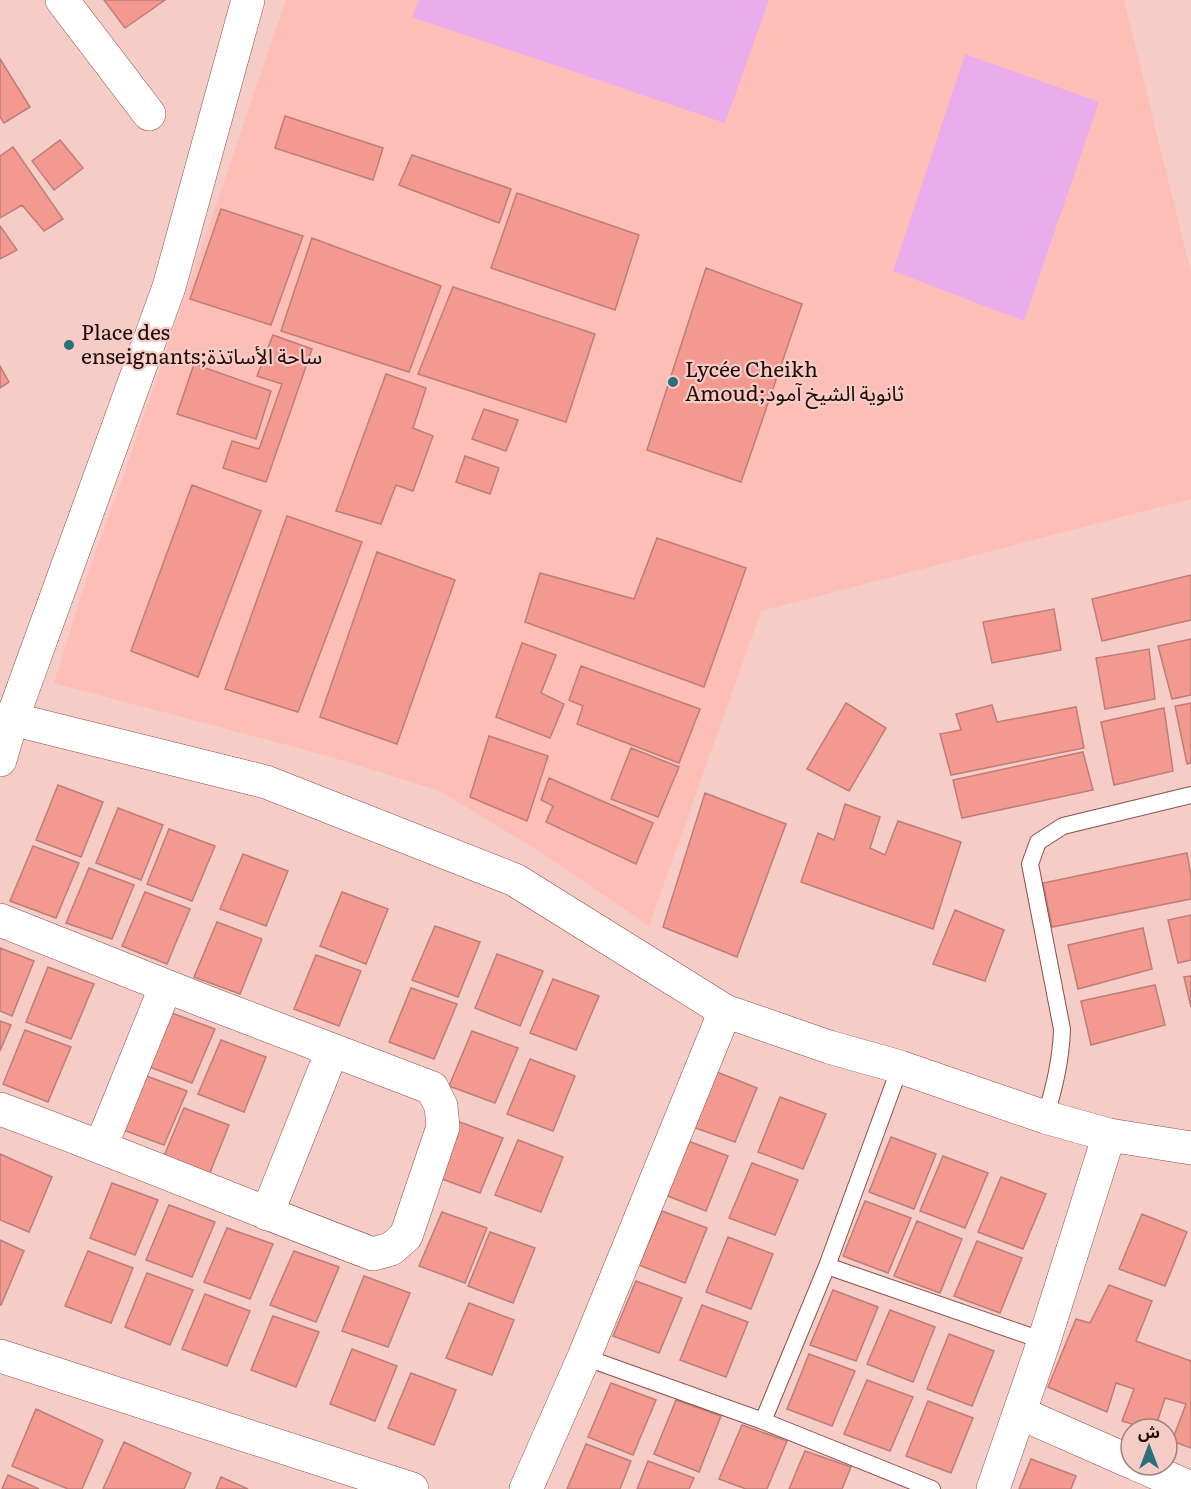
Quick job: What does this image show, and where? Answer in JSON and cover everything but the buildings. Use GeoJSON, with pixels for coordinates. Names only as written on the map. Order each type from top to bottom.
{"type":"FeatureCollection","features":[{"type":"Feature","properties":{"kind":"street"},"geometry":{"type":"LineString","coordinates":[[62,0],[150,114]]}},
{"type":"Feature","properties":{"kind":"street"},"geometry":{"type":"LineString","coordinates":[[0,760],[6,719],[169,287],[248,0]]}},
{"type":"Feature","properties":{"kind":"street"},"geometry":{"type":"LineString","coordinates":[[6,719],[266,782],[515,880],[725,1011],[829,1047],[900,1067],[1045,1117],[1109,1135],[1191,1148]]}},
{"type":"Feature","properties":{"kind":"street"},"geometry":{"type":"LineString","coordinates":[[0,920],[432,1088],[441,1106],[443,1127],[406,1236],[391,1249],[373,1254],[267,1214],[101,1146],[0,1109]]}},
{"type":"Feature","properties":{"kind":"street"},"geometry":{"type":"LineString","coordinates":[[101,1146],[166,986]]}},
{"type":"Feature","properties":{"kind":"street"},"geometry":{"type":"LineString","coordinates":[[526,1489],[584,1357],[725,1011]]}},
{"type":"Feature","properties":{"kind":"street"},"geometry":{"type":"LineString","coordinates":[[267,1214],[332,1051]]}},
{"type":"Feature","properties":{"kind":"street"},"geometry":{"type":"LineString","coordinates":[[993,1489],[1044,1341],[1109,1135]]}},
{"type":"Feature","properties":{"kind":"street"},"geometry":{"type":"LineString","coordinates":[[0,1356],[412,1489]]}},
{"type":"Feature","properties":{"kind":"street"},"geometry":{"type":"LineString","coordinates":[[1020,1413],[1119,1457]]}},
{"type":"Feature","properties":{"kind":"street"},"geometry":{"type":"LineString","coordinates":[[1166,1477],[1191,1488]]}},
{"type":"Feature","properties":{"kind":"lane"},"geometry":{"type":"LineString","coordinates":[[1045,1117],[1057,1078],[1062,1029],[1030,864],[1038,842],[1063,826],[1191,795]]}},
{"type":"Feature","properties":{"kind":"lane"},"geometry":{"type":"LineString","coordinates":[[763,1421],[827,1266],[900,1067]]}},
{"type":"Feature","properties":{"kind":"lane"},"geometry":{"type":"LineString","coordinates":[[827,1266],[1044,1341]]}},
{"type":"Feature","properties":{"kind":"lane"},"geometry":{"type":"LineString","coordinates":[[584,1357],[763,1421],[932,1489]]}},
{"type":"Feature","properties":{"kind":"shaded area","name":"Lycée Cheikh Amoud;ثانوية الشيخ آمود"},"geometry":{"type":"Polygon","coordinates":[[[286,0],[1124,0],[1191,274],[1191,499],[761,611],[649,926],[544,854],[440,791],[328,756],[54,683],[93,558],[122,480],[286,0]]]}},
{"type":"Feature","properties":{"kind":"shaded area"},"geometry":{"type":"Polygon","coordinates":[[[419,0],[769,0],[725,123],[412,17],[419,0]]]}},
{"type":"Feature","properties":{"kind":"shaded area"},"geometry":{"type":"Polygon","coordinates":[[[965,54],[1099,102],[1024,321],[893,271],[965,54]]]}},
{"type":"Feature","properties":{"kind":"place","name":"Place des enseignants;ساحة الأساتذة"},"geometry":{"type":"Point","coordinates":[69,345]}},
{"type":"Feature","properties":{"kind":"place","name":"Lycée Cheikh Amoud;ثانوية الشيخ آمود"},"geometry":{"type":"Point","coordinates":[673,382]}}]}
